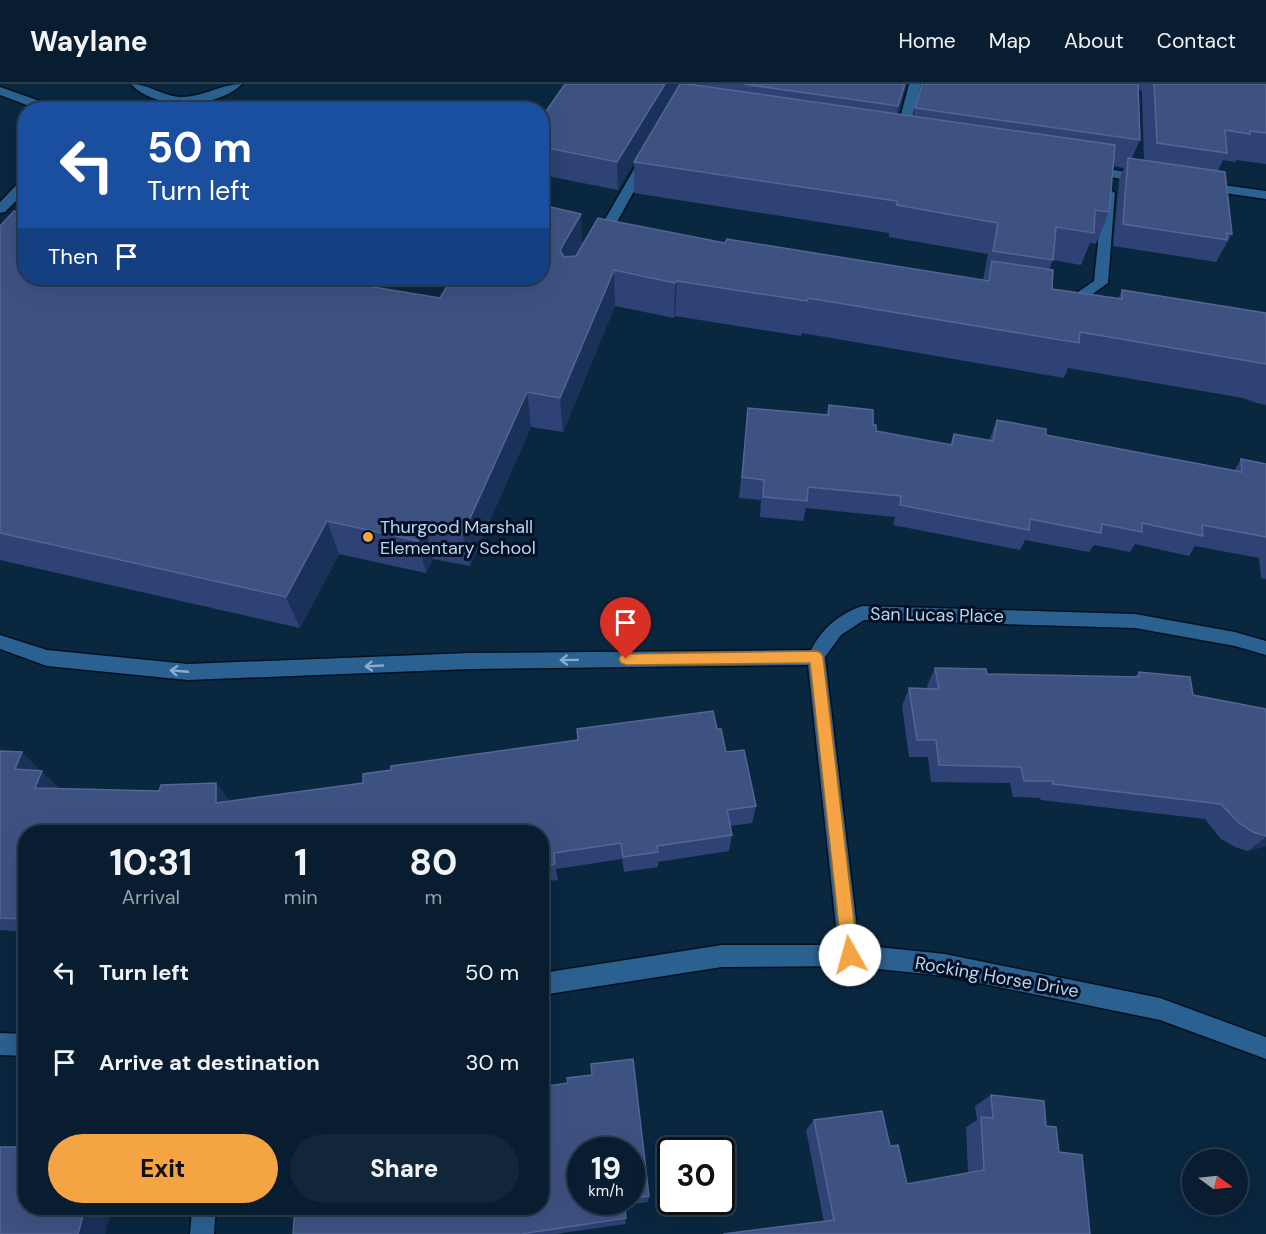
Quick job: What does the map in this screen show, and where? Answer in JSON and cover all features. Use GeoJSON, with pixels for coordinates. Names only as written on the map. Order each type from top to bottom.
{"type":"FeatureCollection","features":[{"type":"Feature","properties":{"kind":"street"},"geometry":{"type":"LineString","coordinates":[[137,84],[143,91],[155,97],[172,100],[210,96],[236,84]]}},
{"type":"Feature","properties":{"kind":"street"},"geometry":{"type":"LineString","coordinates":[[900,142],[915,84]]}},
{"type":"Feature","properties":{"kind":"street"},"geometry":{"type":"LineString","coordinates":[[0,91],[31,102]]}},
{"type":"Feature","properties":{"kind":"street"},"geometry":{"type":"LineString","coordinates":[[593,250],[611,232],[651,149]]}},
{"type":"Feature","properties":{"kind":"street"},"geometry":{"type":"LineString","coordinates":[[1076,168],[1111,174],[1136,172],[1159,180]]}},
{"type":"Feature","properties":{"kind":"street"},"geometry":{"type":"LineString","coordinates":[[1048,300],[1071,303],[1101,283],[1111,174]]}},
{"type":"Feature","properties":{"kind":"street"},"geometry":{"type":"LineString","coordinates":[[1183,184],[1266,195]]}},
{"type":"Feature","properties":{"kind":"street"},"geometry":{"type":"LineString","coordinates":[[0,209],[18,191]]}},
{"type":"Feature","properties":{"kind":"street","name":"San Lucas Place"},"geometry":{"type":"LineString","coordinates":[[816,657],[832,631],[849,618],[862,613],[1135,621],[1235,639],[1266,648]]}},
{"type":"Feature","properties":{"kind":"street"},"geometry":{"type":"LineString","coordinates":[[0,642],[47,658],[188,672],[470,661],[816,657],[850,955]]}},
{"type":"Feature","properties":{"kind":"street","name":"Rocking Horse Drive"},"geometry":{"type":"LineString","coordinates":[[549,983],[722,956],[850,955],[945,965],[1160,1009],[1266,1048]]}},
{"type":"Feature","properties":{"kind":"street"},"geometry":{"type":"LineString","coordinates":[[0,1044],[18,1045]]}},
{"type":"Feature","properties":{"kind":"street"},"geometry":{"type":"LineString","coordinates":[[202,1234],[203,1215]]}},
{"type":"Feature","properties":{"kind":"building"},"geometry":{"type":"Polygon","coordinates":[[[565,84],[665,84],[617,162],[549,148],[549,107],[565,84]]]}},
{"type":"Feature","properties":{"kind":"building"},"geometry":{"type":"Polygon","coordinates":[[[680,84],[1115,145],[1109,212],[1095,210],[1094,233],[1056,227],[1053,260],[993,251],[998,223],[897,205],[896,201],[634,162],[680,84]]]}},
{"type":"Feature","properties":{"kind":"building"},"geometry":{"type":"Polygon","coordinates":[[[743,84],[905,84],[898,106],[743,84]]]}},
{"type":"Feature","properties":{"kind":"building"},"geometry":{"type":"Polygon","coordinates":[[[922,84],[1138,84],[1140,140],[915,108],[922,84]]]}},
{"type":"Feature","properties":{"kind":"building"},"geometry":{"type":"Polygon","coordinates":[[[1154,84],[1266,84],[1266,133],[1250,131],[1250,134],[1225,130],[1227,153],[1157,143],[1154,84]]]}},
{"type":"Feature","properties":{"kind":"building"},"geometry":{"type":"Polygon","coordinates":[[[1128,158],[1225,172],[1232,234],[1227,233],[1227,240],[1123,224],[1128,158]]]}},
{"type":"Feature","properties":{"kind":"building"},"geometry":{"type":"Polygon","coordinates":[[[549,207],[581,214],[560,250],[564,257],[576,256],[598,218],[725,243],[727,239],[989,281],[992,261],[1053,270],[1052,289],[1122,299],[1122,290],[1266,313],[1266,364],[1080,332],[1079,343],[808,298],[807,301],[677,281],[675,283],[614,270],[560,398],[527,392],[463,534],[425,526],[418,541],[327,521],[286,597],[0,533],[0,226],[14,211],[18,212],[18,285],[361,285],[440,298],[448,285],[549,285],[549,207]]]}},
{"type":"Feature","properties":{"kind":"building"},"geometry":{"type":"Polygon","coordinates":[[[829,405],[873,410],[873,425],[876,425],[876,431],[952,445],[954,434],[993,441],[997,420],[1046,429],[1046,435],[1242,472],[1241,459],[1266,464],[1266,537],[1202,525],[1203,536],[1142,523],[1142,532],[1102,524],[1101,533],[1030,519],[1029,530],[900,505],[901,496],[808,487],[807,501],[763,497],[764,480],[742,477],[748,408],[828,415],[829,405]]]}},
{"type":"Feature","properties":{"kind":"building"},"geometry":{"type":"Polygon","coordinates":[[[935,668],[986,669],[987,674],[1139,677],[1139,672],[1190,677],[1193,695],[1266,709],[1266,836],[1253,832],[1239,823],[1221,804],[1053,784],[1052,781],[1024,781],[1021,767],[939,765],[936,740],[917,740],[909,688],[939,689],[935,668]]]}},
{"type":"Feature","properties":{"kind":"building"},"geometry":{"type":"Polygon","coordinates":[[[713,711],[717,729],[721,729],[726,752],[744,750],[756,806],[727,810],[732,835],[657,846],[658,852],[623,857],[621,843],[554,853],[555,864],[549,865],[549,825],[18,825],[18,919],[0,918],[0,751],[22,752],[15,769],[42,771],[35,788],[159,791],[161,785],[216,783],[216,803],[363,783],[363,774],[391,770],[391,766],[578,740],[577,729],[713,711]]]}},
{"type":"Feature","properties":{"kind":"building"},"geometry":{"type":"Polygon","coordinates":[[[633,1059],[642,1137],[567,1137],[567,1215],[626,1215],[626,1218],[521,1234],[293,1234],[294,1215],[549,1215],[549,1086],[568,1083],[567,1078],[592,1075],[591,1064],[633,1059]]]}},
{"type":"Feature","properties":{"kind":"building"},"geometry":{"type":"Polygon","coordinates":[[[991,1095],[1044,1101],[1046,1126],[1056,1127],[1059,1152],[1082,1155],[1090,1234],[723,1234],[834,1220],[814,1120],[882,1111],[890,1146],[898,1145],[907,1184],[984,1170],[981,1117],[993,1118],[991,1095]]]}},
{"type":"Feature","properties":{"kind":"building"},"geometry":{"type":"Polygon","coordinates":[[[0,1147],[18,1147],[18,1215],[83,1215],[78,1234],[0,1234],[0,1147]]]}},
{"type":"Feature","properties":{"kind":"building"},"geometry":{"type":"Polygon","coordinates":[[[645,1162],[649,1196],[645,1196],[645,1162]]]}},
{"type":"Feature","properties":{"kind":"place","name":"Thurgood Marshall Elementary School"},"geometry":{"type":"Point","coordinates":[368,537]}},
{"type":"Feature","properties":{"kind":"route"},"geometry":{"type":"LineString","coordinates":[[626,659],[816,657],[850,955]]}}]}
